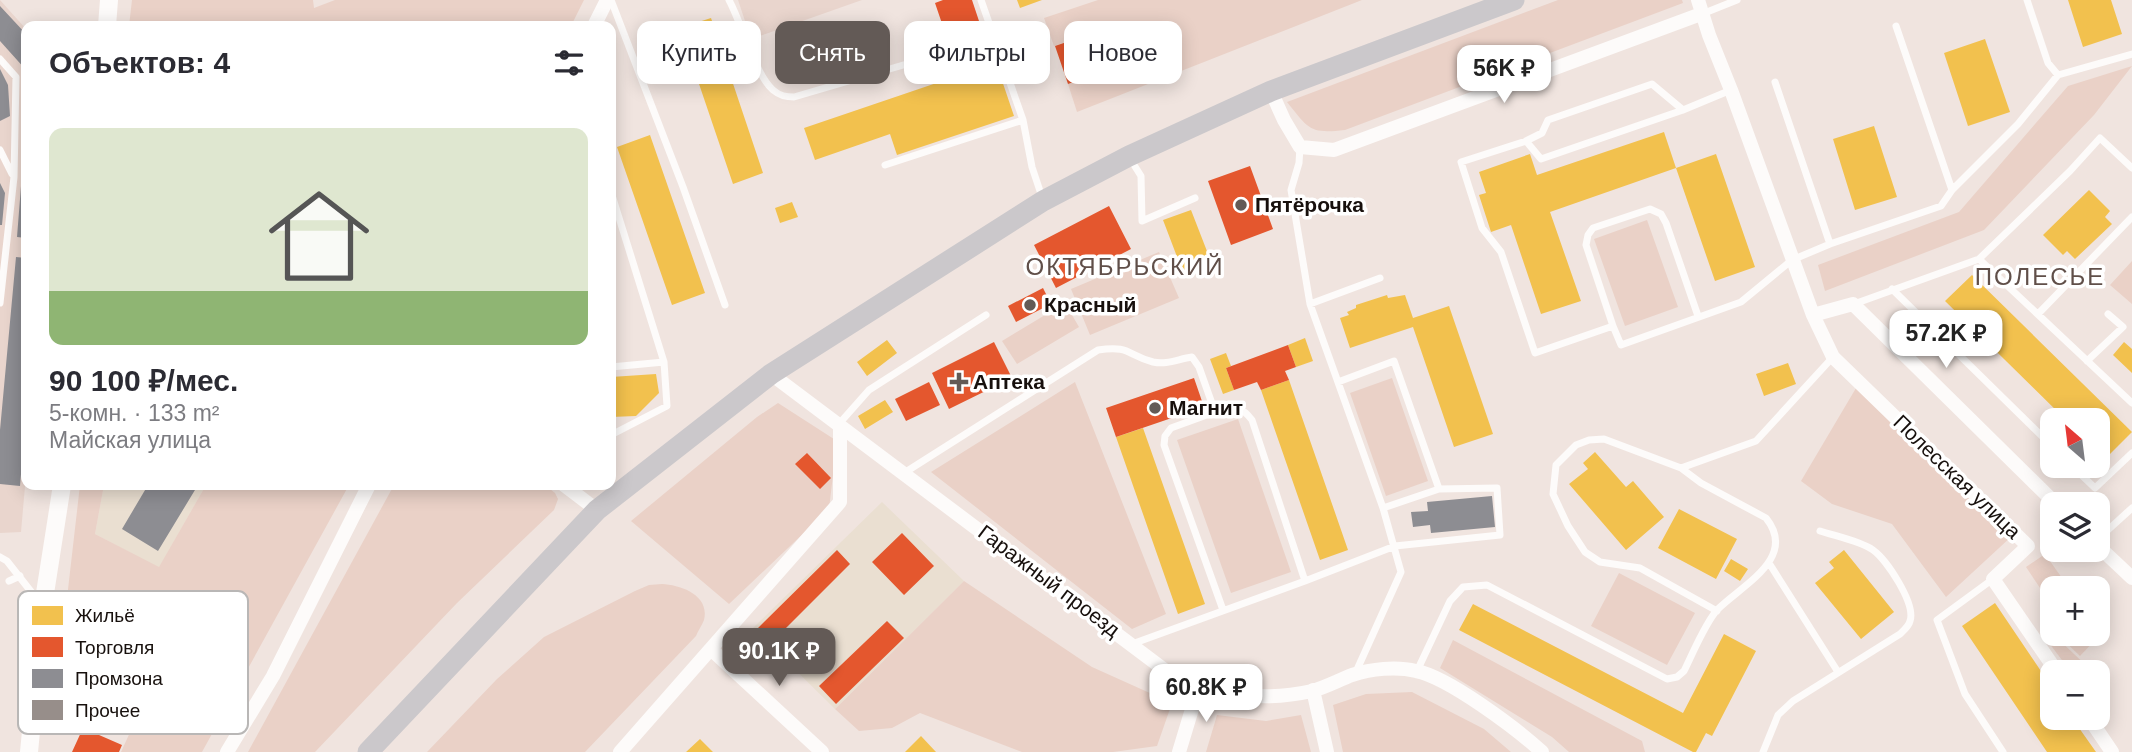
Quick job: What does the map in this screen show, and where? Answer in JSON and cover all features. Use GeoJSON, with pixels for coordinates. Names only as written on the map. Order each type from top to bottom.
{"type":"FeatureCollection","features":[{"type":"Feature","properties":{"kind":"main road"},"geometry":{"type":"LineString","coordinates":[[368,752],[597,510],[771,374],[1043,201],[1129,156],[1271,91],[1514,0]]}},
{"type":"Feature","properties":{"kind":"street"},"geometry":{"type":"LineString","coordinates":[[107,21],[109,0]]}},
{"type":"Feature","properties":{"kind":"street"},"geometry":{"type":"LineString","coordinates":[[597,21],[609,0]]}},
{"type":"Feature","properties":{"kind":"street"},"geometry":{"type":"LineString","coordinates":[[1271,91],[1300,147],[1334,150],[1700,7]]}},
{"type":"Feature","properties":{"kind":"street","name":"Полесская улица"},"geometry":{"type":"LineString","coordinates":[[1700,7],[1813,316],[1833,357],[2028,546],[1993,579]]}},
{"type":"Feature","properties":{"kind":"street"},"geometry":{"type":"LineString","coordinates":[[1813,316],[1853,304],[2044,492]]}},
{"type":"Feature","properties":{"kind":"street","name":"Гаражный проезд"},"geometry":{"type":"LineString","coordinates":[[771,374],[1166,671],[1199,686],[1227,693],[1251,695],[1313,691],[1355,674],[1389,669],[1418,671],[1457,690],[1524,735],[1542,752]]}},
{"type":"Feature","properties":{"kind":"street"},"geometry":{"type":"LineString","coordinates":[[620,752],[840,502],[839,426]]}},
{"type":"Feature","properties":{"kind":"street"},"geometry":{"type":"LineString","coordinates":[[45,591],[61,490]]}},
{"type":"Feature","properties":{"kind":"street"},"geometry":{"type":"LineString","coordinates":[[248,717],[273,676],[366,490]]}},
{"type":"Feature","properties":{"kind":"street"},"geometry":{"type":"LineString","coordinates":[[571,490],[597,510]]}},
{"type":"Feature","properties":{"kind":"street"},"geometry":{"type":"LineString","coordinates":[[2110,557],[2132,578]]}},
{"type":"Feature","properties":{"kind":"street"},"geometry":{"type":"LineString","coordinates":[[1993,579],[2049,660]]}},
{"type":"Feature","properties":{"kind":"street"},"geometry":{"type":"LineString","coordinates":[[712,650],[822,752]]}},
{"type":"Feature","properties":{"kind":"street"},"geometry":{"type":"LineString","coordinates":[[1179,752],[1199,686]]}},
{"type":"Feature","properties":{"kind":"street"},"geometry":{"type":"LineString","coordinates":[[1313,691],[1327,752]]}},
{"type":"Feature","properties":{"kind":"street"},"geometry":{"type":"LineString","coordinates":[[2097,730],[2112,752]]}},
{"type":"Feature","properties":{"kind":"street"},"geometry":{"type":"LineString","coordinates":[[29,752],[31,734]]}},
{"type":"Feature","properties":{"kind":"street"},"geometry":{"type":"LineString","coordinates":[[227,752],[238,734]]}},
{"type":"Feature","properties":{"kind":"lane"},"geometry":{"type":"LineString","coordinates":[[609,0],[683,187],[725,305]]}},
{"type":"Feature","properties":{"kind":"lane"},"geometry":{"type":"LineString","coordinates":[[729,0],[764,79],[774,91],[783,96],[794,97],[904,65]]}},
{"type":"Feature","properties":{"kind":"lane"},"geometry":{"type":"LineString","coordinates":[[981,0],[1023,120],[1031,167],[1043,201]]}},
{"type":"Feature","properties":{"kind":"lane"},"geometry":{"type":"LineString","coordinates":[[1700,7],[1737,0]]}},
{"type":"Feature","properties":{"kind":"lane"},"geometry":{"type":"LineString","coordinates":[[2027,0],[2048,63],[2058,75]]}},
{"type":"Feature","properties":{"kind":"lane"},"geometry":{"type":"LineString","coordinates":[[1896,26],[1952,190]]}},
{"type":"Feature","properties":{"kind":"lane"},"geometry":{"type":"LineString","coordinates":[[1699,316],[1661,214],[1650,209],[1593,228],[1586,245],[1621,345],[1741,302],[1792,260],[1829,244],[1941,206],[1952,190],[2018,124],[2058,75],[2132,54]]}},
{"type":"Feature","properties":{"kind":"lane"},"geometry":{"type":"LineString","coordinates":[[0,59],[16,77],[14,177],[1,272],[0,303]]}},
{"type":"Feature","properties":{"kind":"lane"},"geometry":{"type":"LineString","coordinates":[[1775,82],[1829,244]]}},
{"type":"Feature","properties":{"kind":"lane"},"geometry":{"type":"LineString","coordinates":[[1613,326],[1535,353],[1501,252],[1482,228],[1461,162],[1526,141],[1542,133],[1548,120],[1652,84],[1683,110]]}},
{"type":"Feature","properties":{"kind":"lane"},"geometry":{"type":"LineString","coordinates":[[1526,141],[1541,159],[1683,110],[1731,90]]}},
{"type":"Feature","properties":{"kind":"lane"},"geometry":{"type":"LineString","coordinates":[[886,166],[1023,120]]}},
{"type":"Feature","properties":{"kind":"lane"},"geometry":{"type":"LineString","coordinates":[[1853,304],[1979,259],[2070,171],[2100,138],[2132,168]]}},
{"type":"Feature","properties":{"kind":"lane"},"geometry":{"type":"LineString","coordinates":[[1300,147],[1299,163],[1291,190],[1310,304],[1383,508],[1401,572],[1355,674]]}},
{"type":"Feature","properties":{"kind":"lane"},"geometry":{"type":"LineString","coordinates":[[0,150],[14,177]]}},
{"type":"Feature","properties":{"kind":"lane"},"geometry":{"type":"LineString","coordinates":[[1129,156],[1140,176],[1142,220],[1195,198]]}},
{"type":"Feature","properties":{"kind":"lane"},"geometry":{"type":"LineString","coordinates":[[616,208],[664,362],[667,405],[616,432]]}},
{"type":"Feature","properties":{"kind":"lane"},"geometry":{"type":"LineString","coordinates":[[2038,314],[2132,217]]}},
{"type":"Feature","properties":{"kind":"lane"},"geometry":{"type":"LineString","coordinates":[[1979,259],[2132,403]]}},
{"type":"Feature","properties":{"kind":"lane"},"geometry":{"type":"LineString","coordinates":[[1310,304],[1380,278]]}},
{"type":"Feature","properties":{"kind":"lane"},"geometry":{"type":"LineString","coordinates":[[1892,289],[2040,434]]}},
{"type":"Feature","properties":{"kind":"lane"},"geometry":{"type":"LineString","coordinates":[[839,426],[869,390],[986,314]]}},
{"type":"Feature","properties":{"kind":"lane"},"geometry":{"type":"LineString","coordinates":[[2087,361],[2123,327],[2108,314]]}},
{"type":"Feature","properties":{"kind":"lane"},"geometry":{"type":"LineString","coordinates":[[903,473],[1098,350],[1115,347],[1154,362],[1170,363],[1188,357],[1195,359],[1215,412]]}},
{"type":"Feature","properties":{"kind":"lane"},"geometry":{"type":"LineString","coordinates":[[1681,468],[1756,441],[1833,357]]}},
{"type":"Feature","properties":{"kind":"lane"},"geometry":{"type":"LineString","coordinates":[[1338,382],[1394,361],[1439,489]]}},
{"type":"Feature","properties":{"kind":"lane"},"geometry":{"type":"LineString","coordinates":[[616,367],[664,362]]}},
{"type":"Feature","properties":{"kind":"lane"},"geometry":{"type":"LineString","coordinates":[[1223,610],[1164,445],[1171,428],[1215,412],[1236,408],[1245,411],[1252,420],[1305,581]]}},
{"type":"Feature","properties":{"kind":"lane"},"geometry":{"type":"LineString","coordinates":[[1418,671],[1450,601],[1463,587],[1487,585],[1667,679],[1677,677],[1684,671],[1717,611],[1769,563],[1777,537],[1766,518],[1701,483],[1681,468],[1604,439],[1589,440],[1576,445],[1556,466],[1553,494],[1568,526],[1585,552],[1600,562],[1640,568],[1717,611]]}},
{"type":"Feature","properties":{"kind":"lane"},"geometry":{"type":"LineString","coordinates":[[2110,474],[2132,453]]}},
{"type":"Feature","properties":{"kind":"lane"},"geometry":{"type":"LineString","coordinates":[[2085,478],[2095,488],[2106,478]]}},
{"type":"Feature","properties":{"kind":"lane"},"geometry":{"type":"LineString","coordinates":[[1132,643],[1305,581],[1395,545],[1500,535],[1497,488],[1439,489],[1383,508]]}},
{"type":"Feature","properties":{"kind":"lane"},"geometry":{"type":"LineString","coordinates":[[2110,529],[2132,508]]}},
{"type":"Feature","properties":{"kind":"lane"},"geometry":{"type":"LineString","coordinates":[[1763,752],[1778,715],[1793,701],[1900,634],[1910,624],[1912,612],[1891,569],[1872,550],[1820,531]]}},
{"type":"Feature","properties":{"kind":"lane"},"geometry":{"type":"LineString","coordinates":[[0,557],[32,591]]}},
{"type":"Feature","properties":{"kind":"lane"},"geometry":{"type":"LineString","coordinates":[[1769,563],[1838,672]]}},
{"type":"Feature","properties":{"kind":"lane"},"geometry":{"type":"LineString","coordinates":[[9,581],[20,576]]}},
{"type":"Feature","properties":{"kind":"lane"},"geometry":{"type":"LineString","coordinates":[[1993,579],[1937,620],[1965,694],[2003,752]]}},
{"type":"Feature","properties":{"kind":"lane"},"geometry":{"type":"LineString","coordinates":[[1173,752],[1179,752]]}},
{"type":"Feature","properties":{"kind":"shaded area"},"geometry":{"type":"Polygon","coordinates":[[[0,0],[21,23],[21,490],[25,490],[21,532],[0,533],[0,0]]]}},
{"type":"Feature","properties":{"kind":"shaded area"},"geometry":{"type":"Polygon","coordinates":[[[132,0],[313,0],[314,8],[335,0],[584,0],[574,21],[130,21],[132,0]]]}},
{"type":"Feature","properties":{"kind":"shaded area"},"geometry":{"type":"Polygon","coordinates":[[[738,0],[862,0],[802,21],[775,21],[775,31],[761,35],[761,21],[745,21],[738,0]]]}},
{"type":"Feature","properties":{"kind":"shaded area"},"geometry":{"type":"Polygon","coordinates":[[[1098,0],[1362,0],[1182,71],[1182,21],[1064,21],[1064,43],[1054,46],[1050,35],[1050,21],[1045,21],[1044,18],[1098,0]]]}},
{"type":"Feature","properties":{"kind":"shaded area"},"geometry":{"type":"Polygon","coordinates":[[[1558,0],[1682,0],[1683,3],[1345,130],[1324,131],[1311,128],[1287,102],[1558,0]]]}},
{"type":"Feature","properties":{"kind":"shaded area"},"geometry":{"type":"Polygon","coordinates":[[[2132,66],[2094,115],[1984,230],[1825,291],[1818,265],[1959,212],[2068,86],[2132,66]]]}},
{"type":"Feature","properties":{"kind":"shaded area"},"geometry":{"type":"Polygon","coordinates":[[[1068,84],[1148,84],[1077,112],[1068,84]]]}},
{"type":"Feature","properties":{"kind":"shaded area"},"geometry":{"type":"Polygon","coordinates":[[[1647,220],[1678,307],[1625,326],[1594,239],[1647,220]]]}},
{"type":"Feature","properties":{"kind":"shaded area"},"geometry":{"type":"Polygon","coordinates":[[[1159,252],[1179,298],[1090,335],[1071,289],[1159,252]]]}},
{"type":"Feature","properties":{"kind":"shaded area"},"geometry":{"type":"Polygon","coordinates":[[[2132,261],[2132,304],[2110,285],[2132,261]]]}},
{"type":"Feature","properties":{"kind":"shaded area"},"geometry":{"type":"Polygon","coordinates":[[[1065,303],[1079,327],[1017,364],[1002,341],[1065,303]]]}},
{"type":"Feature","properties":{"kind":"shaded area"},"geometry":{"type":"Polygon","coordinates":[[[1392,378],[1428,481],[1386,496],[1350,393],[1392,378]]]}},
{"type":"Feature","properties":{"kind":"shaded area"},"geometry":{"type":"Polygon","coordinates":[[[1075,382],[1166,614],[1132,629],[931,472],[1075,382]]]}},
{"type":"Feature","properties":{"kind":"shaded area"},"geometry":{"type":"Polygon","coordinates":[[[1859,383],[2012,536],[1946,597],[1892,524],[1832,504],[1801,481],[1859,383]]]}},
{"type":"Feature","properties":{"kind":"shaded area"},"geometry":{"type":"Polygon","coordinates":[[[778,403],[837,441],[829,509],[729,604],[631,521],[757,417],[778,403]]]}},
{"type":"Feature","properties":{"kind":"shaded area"},"geometry":{"type":"Polygon","coordinates":[[[1238,419],[1291,572],[1231,593],[1177,440],[1238,419]]]}},
{"type":"Feature","properties":{"kind":"shaded area"},"geometry":{"type":"Polygon","coordinates":[[[79,490],[103,490],[95,534],[159,567],[203,490],[346,490],[248,668],[248,591],[68,591],[79,490]]]}},
{"type":"Feature","properties":{"kind":"shaded area"},"geometry":{"type":"Polygon","coordinates":[[[103,490],[203,490],[159,568],[95,534],[103,490]]]}},
{"type":"Feature","properties":{"kind":"shaded area"},"geometry":{"type":"Polygon","coordinates":[[[391,490],[551,490],[555,493],[558,499],[554,510],[457,603],[315,752],[248,752],[391,490]]]}},
{"type":"Feature","properties":{"kind":"shaded area"},"geometry":{"type":"Polygon","coordinates":[[[882,502],[964,581],[835,709],[753,628],[882,502]]]}},
{"type":"Feature","properties":{"kind":"shaded area"},"geometry":{"type":"Polygon","coordinates":[[[2040,557],[2040,562],[2051,562],[2061,576],[2040,576],[2040,588],[2026,567],[2040,557]]]}},
{"type":"Feature","properties":{"kind":"shaded area"},"geometry":{"type":"Polygon","coordinates":[[[1619,573],[1695,613],[1667,665],[1591,626],[1619,573]]]}},
{"type":"Feature","properties":{"kind":"shaded area"},"geometry":{"type":"Polygon","coordinates":[[[964,581],[1092,667],[1172,703],[1157,746],[1113,752],[1022,752],[920,713],[892,728],[859,731],[835,709],[964,581]]]}},
{"type":"Feature","properties":{"kind":"shaded area"},"geometry":{"type":"Polygon","coordinates":[[[662,584],[685,589],[698,598],[705,611],[704,620],[696,636],[585,752],[427,752],[497,679],[544,637],[635,591],[649,585],[662,584]]]}},
{"type":"Feature","properties":{"kind":"shaded area"},"geometry":{"type":"Polygon","coordinates":[[[1453,640],[1642,741],[1645,752],[1569,752],[1552,737],[1440,668],[1453,640]]]}},
{"type":"Feature","properties":{"kind":"shaded area"},"geometry":{"type":"Polygon","coordinates":[[[2051,646],[2066,646],[2080,660],[2062,660],[2051,646]]]}},
{"type":"Feature","properties":{"kind":"shaded area"},"geometry":{"type":"Polygon","coordinates":[[[2070,646],[2090,646],[2080,656],[2070,646]]]}},
{"type":"Feature","properties":{"kind":"shaded area"},"geometry":{"type":"Polygon","coordinates":[[[1412,692],[1484,729],[1511,752],[1343,752],[1333,705],[1366,694],[1412,692]]]}},
{"type":"Feature","properties":{"kind":"shaded area"},"geometry":{"type":"Polygon","coordinates":[[[1217,715],[1266,721],[1301,715],[1311,752],[1206,752],[1217,715]]]}},
{"type":"Feature","properties":{"kind":"shaded area"},"geometry":{"type":"Polygon","coordinates":[[[129,734],[212,734],[202,752],[121,752],[129,734]]]}},
{"type":"Feature","properties":{"kind":"building: Жильё"},"geometry":{"type":"Polygon","coordinates":[[[1017,0],[1042,0],[1020,8],[1017,0]]]}},
{"type":"Feature","properties":{"kind":"building: Жильё"},"geometry":{"type":"Polygon","coordinates":[[[2068,0],[2111,0],[2122,34],[2083,47],[2068,0]]]}},
{"type":"Feature","properties":{"kind":"building: Жильё"},"geometry":{"type":"Polygon","coordinates":[[[1985,39],[2010,112],[1968,126],[1944,53],[1985,39]]]}},
{"type":"Feature","properties":{"kind":"building: Жильё"},"geometry":{"type":"Polygon","coordinates":[[[699,84],[733,84],[763,173],[733,184],[699,84]]]}},
{"type":"Feature","properties":{"kind":"building: Жильё"},"geometry":{"type":"Polygon","coordinates":[[[934,84],[1003,84],[1014,116],[897,155],[890,134],[815,160],[804,128],[934,84]]]}},
{"type":"Feature","properties":{"kind":"building: Жильё"},"geometry":{"type":"Polygon","coordinates":[[[1874,126],[1897,197],[1855,210],[1833,139],[1874,126]]]}},
{"type":"Feature","properties":{"kind":"building: Жильё"},"geometry":{"type":"Polygon","coordinates":[[[1664,132],[1676,168],[1550,212],[1581,301],[1541,314],[1511,225],[1491,232],[1479,195],[1486,193],[1479,172],[1530,154],[1537,175],[1664,132]]]}},
{"type":"Feature","properties":{"kind":"building: Жильё"},"geometry":{"type":"Polygon","coordinates":[[[650,135],[705,293],[672,305],[617,147],[650,135]]]}},
{"type":"Feature","properties":{"kind":"building: Жильё"},"geometry":{"type":"Polygon","coordinates":[[[1716,154],[1755,267],[1715,281],[1676,168],[1716,154]]]}},
{"type":"Feature","properties":{"kind":"building: Жильё"},"geometry":{"type":"Polygon","coordinates":[[[2089,190],[2110,211],[2105,217],[2112,224],[2075,259],[2067,251],[2063,255],[2043,235],[2089,190]]]}},
{"type":"Feature","properties":{"kind":"building: Жильё"},"geometry":{"type":"Polygon","coordinates":[[[792,202],[798,217],[780,223],[775,208],[792,202]]]}},
{"type":"Feature","properties":{"kind":"building: Жильё"},"geometry":{"type":"Polygon","coordinates":[[[1191,210],[1212,264],[1184,275],[1163,220],[1191,210]]]}},
{"type":"Feature","properties":{"kind":"building: Жильё"},"geometry":{"type":"Polygon","coordinates":[[[1972,275],[2108,408],[2054,408],[1945,301],[1972,275]]]}},
{"type":"Feature","properties":{"kind":"building: Жильё"},"geometry":{"type":"Polygon","coordinates":[[[1387,295],[1388,298],[1405,295],[1413,318],[1449,306],[1493,434],[1454,447],[1413,327],[1350,348],[1340,318],[1349,315],[1347,312],[1356,308],[1356,305],[1387,295]]]}},
{"type":"Feature","properties":{"kind":"building: Жильё"},"geometry":{"type":"Polygon","coordinates":[[[1305,338],[1313,361],[1296,367],[1288,345],[1305,338]]]}},
{"type":"Feature","properties":{"kind":"building: Жильё"},"geometry":{"type":"Polygon","coordinates":[[[887,340],[897,353],[867,376],[857,362],[887,340]]]}},
{"type":"Feature","properties":{"kind":"building: Жильё"},"geometry":{"type":"Polygon","coordinates":[[[2124,342],[2132,349],[2132,373],[2113,355],[2124,342]]]}},
{"type":"Feature","properties":{"kind":"building: Жильё"},"geometry":{"type":"Polygon","coordinates":[[[1226,353],[1231,366],[1226,368],[1234,390],[1223,394],[1210,359],[1226,353]]]}},
{"type":"Feature","properties":{"kind":"building: Жильё"},"geometry":{"type":"Polygon","coordinates":[[[1788,363],[1796,384],[1764,396],[1756,374],[1788,363]]]}},
{"type":"Feature","properties":{"kind":"building: Жильё"},"geometry":{"type":"Polygon","coordinates":[[[656,374],[659,393],[636,416],[616,417],[616,377],[656,374]]]}},
{"type":"Feature","properties":{"kind":"building: Жильё"},"geometry":{"type":"Polygon","coordinates":[[[1289,380],[1348,550],[1320,560],[1261,390],[1289,380]]]}},
{"type":"Feature","properties":{"kind":"building: Жильё"},"geometry":{"type":"Polygon","coordinates":[[[885,400],[893,412],[865,429],[858,416],[885,400]]]}},
{"type":"Feature","properties":{"kind":"building: Жильё"},"geometry":{"type":"Polygon","coordinates":[[[2110,410],[2132,432],[2110,454],[2110,410]]]}},
{"type":"Feature","properties":{"kind":"building: Жильё"},"geometry":{"type":"Polygon","coordinates":[[[1143,428],[1205,604],[1178,614],[1116,437],[1143,428]]]}},
{"type":"Feature","properties":{"kind":"building: Жильё"},"geometry":{"type":"Polygon","coordinates":[[[1595,452],[1626,487],[1633,481],[1664,517],[1626,550],[1569,484],[1588,469],[1583,463],[1595,452]]]}},
{"type":"Feature","properties":{"kind":"building: Жильё"},"geometry":{"type":"Polygon","coordinates":[[[1679,509],[1737,539],[1716,579],[1658,548],[1679,509]]]}},
{"type":"Feature","properties":{"kind":"building: Жильё"},"geometry":{"type":"Polygon","coordinates":[[[1844,550],[1894,612],[1861,639],[1815,583],[1834,568],[1829,562],[1844,550]]]}},
{"type":"Feature","properties":{"kind":"building: Жильё"},"geometry":{"type":"Polygon","coordinates":[[[1731,559],[1748,569],[1740,581],[1724,571],[1731,559]]]}},
{"type":"Feature","properties":{"kind":"building: Жильё"},"geometry":{"type":"Polygon","coordinates":[[[1995,603],[2040,670],[2040,730],[2080,730],[2096,752],[2047,752],[1962,626],[1995,603]]]}},
{"type":"Feature","properties":{"kind":"building: Жильё"},"geometry":{"type":"Polygon","coordinates":[[[1473,604],[1683,713],[1724,634],[1756,651],[1712,736],[1706,733],[1696,752],[1693,752],[1459,630],[1473,604]]]}},
{"type":"Feature","properties":{"kind":"building: Жильё"},"geometry":{"type":"Polygon","coordinates":[[[921,736],[936,752],[905,752],[921,736]]]}},
{"type":"Feature","properties":{"kind":"building: Жильё"},"geometry":{"type":"Polygon","coordinates":[[[700,739],[713,752],[686,752],[700,739]]]}},
{"type":"Feature","properties":{"kind":"building: Торговля"},"geometry":{"type":"Polygon","coordinates":[[[943,0],[972,0],[979,21],[941,21],[935,3],[943,0]]]}},
{"type":"Feature","properties":{"kind":"building: Торговля"},"geometry":{"type":"Polygon","coordinates":[[[1064,43],[1064,72],[1055,46],[1064,43]]]}},
{"type":"Feature","properties":{"kind":"building: Торговля","name":"Пятёрочка"},"geometry":{"type":"Polygon","coordinates":[[[1250,166],[1273,229],[1231,245],[1208,181],[1250,166]]]}},
{"type":"Feature","properties":{"kind":"building: Торговля"},"geometry":{"type":"Polygon","coordinates":[[[1109,206],[1131,249],[1056,288],[1034,245],[1109,206]]]}},
{"type":"Feature","properties":{"kind":"building: Торговля","name":"Красный"},"geometry":{"type":"Polygon","coordinates":[[[1043,288],[1051,304],[1016,322],[1008,306],[1043,288]]]}},
{"type":"Feature","properties":{"kind":"building: Торговля"},"geometry":{"type":"Polygon","coordinates":[[[994,342],[1012,378],[949,409],[932,373],[994,342]]]}},
{"type":"Feature","properties":{"kind":"building: Торговля"},"geometry":{"type":"Polygon","coordinates":[[[1288,345],[1296,367],[1285,371],[1289,380],[1261,390],[1257,382],[1234,390],[1226,368],[1288,345]]]}},
{"type":"Feature","properties":{"kind":"building: Торговля","name":"Магнит"},"geometry":{"type":"Polygon","coordinates":[[[1194,378],[1204,407],[1116,437],[1106,408],[1194,378]]]}},
{"type":"Feature","properties":{"kind":"building: Торговля"},"geometry":{"type":"Polygon","coordinates":[[[929,382],[940,405],[906,421],[895,399],[929,382]]]}},
{"type":"Feature","properties":{"kind":"building: Торговля"},"geometry":{"type":"Polygon","coordinates":[[[807,453],[831,478],[820,489],[795,464],[807,453]]]}},
{"type":"Feature","properties":{"kind":"building: Торговля"},"geometry":{"type":"Polygon","coordinates":[[[902,533],[934,566],[904,595],[872,562],[902,533]]]}},
{"type":"Feature","properties":{"kind":"building: Торговля"},"geometry":{"type":"Polygon","coordinates":[[[837,550],[850,564],[781,633],[793,646],[784,655],[757,629],[837,550]]]}},
{"type":"Feature","properties":{"kind":"building: Торговля"},"geometry":{"type":"Polygon","coordinates":[[[887,621],[904,638],[836,704],[819,686],[887,621]]]}},
{"type":"Feature","properties":{"kind":"building: Торговля"},"geometry":{"type":"Polygon","coordinates":[[[80,734],[97,734],[122,745],[119,752],[72,752],[80,734]]]}},
{"type":"Feature","properties":{"kind":"building: Промзона"},"geometry":{"type":"Polygon","coordinates":[[[0,6],[21,29],[21,64],[0,41],[0,6]]]}},
{"type":"Feature","properties":{"kind":"building: Промзона"},"geometry":{"type":"Polygon","coordinates":[[[0,69],[8,85],[10,116],[0,121],[0,69]]]}},
{"type":"Feature","properties":{"kind":"building: Промзона"},"geometry":{"type":"Polygon","coordinates":[[[0,183],[5,193],[2,225],[0,225],[0,183]]]}},
{"type":"Feature","properties":{"kind":"building: Промзона"},"geometry":{"type":"Polygon","coordinates":[[[21,186],[21,237],[17,237],[21,186]]]}},
{"type":"Feature","properties":{"kind":"building: Промзона"},"geometry":{"type":"Polygon","coordinates":[[[16,257],[21,258],[20,486],[0,484],[0,430],[16,257]]]}},
{"type":"Feature","properties":{"kind":"building: Промзона"},"geometry":{"type":"Polygon","coordinates":[[[145,490],[195,490],[158,551],[122,529],[145,490]]]}},
{"type":"Feature","properties":{"kind":"building: Промзона"},"geometry":{"type":"Polygon","coordinates":[[[1492,496],[1495,527],[1431,533],[1430,525],[1413,527],[1411,512],[1428,511],[1427,502],[1492,496]]]}},
{"type":"Feature","properties":{"kind":"place","name":"Пятёрочка"},"geometry":{"type":"Point","coordinates":[1241,205]}},
{"type":"Feature","properties":{"kind":"place","name":"Красный"},"geometry":{"type":"Point","coordinates":[1030,305]}},
{"type":"Feature","properties":{"kind":"place","name":"Аптека"},"geometry":{"type":"Point","coordinates":[959,382]}},
{"type":"Feature","properties":{"kind":"place","name":"Магнит"},"geometry":{"type":"Point","coordinates":[1155,408]}},
{"type":"Feature","properties":{"kind":"district","name":"ОКТЯБРЬСКИЙ"},"geometry":{"type":"Point","coordinates":[1125,267]}},
{"type":"Feature","properties":{"kind":"district","name":"ПОЛЕСЬЕ"},"geometry":{"type":"Point","coordinates":[2040,277]}}]}
